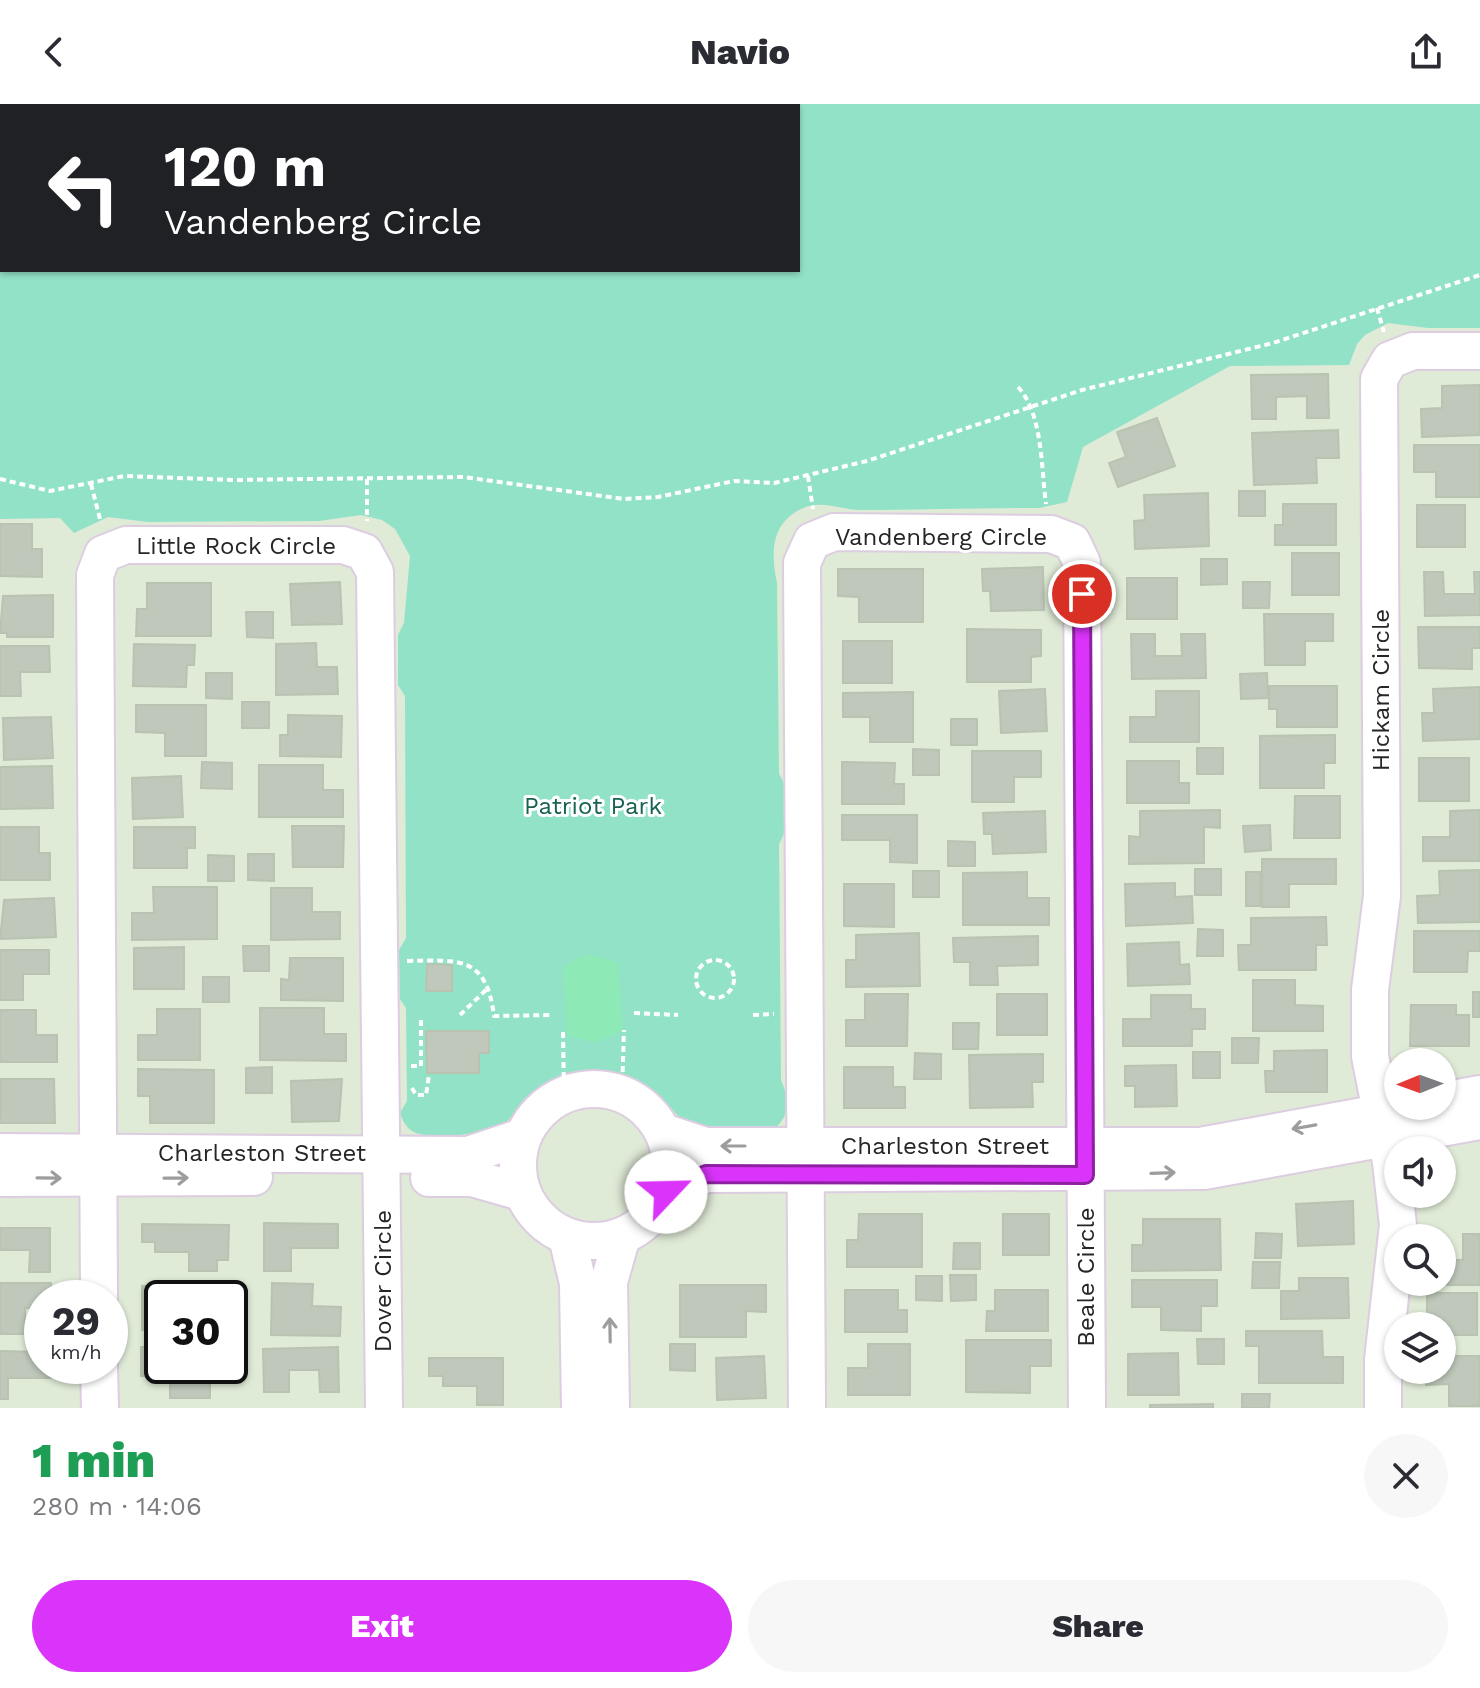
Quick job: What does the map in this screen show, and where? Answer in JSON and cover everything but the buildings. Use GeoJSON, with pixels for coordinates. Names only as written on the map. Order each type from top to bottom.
{"type":"FeatureCollection","features":[{"type":"Feature","properties":{"kind":"street","name":"Hickam Circle"},"geometry":{"type":"LineString","coordinates":[[1383,1408],[1383,1360],[1398,1225],[1370,1056],[1370,1003],[1382,896],[1379,379],[1390,360],[1413,351],[1480,351]]}},
{"type":"Feature","properties":{"kind":"street","name":"Vandenberg Circle"},"geometry":{"type":"LineString","coordinates":[[806,1161],[802,563],[812,541],[834,532],[1051,534],[1072,542],[1082,563],[1085,1160]]}},
{"type":"Feature","properties":{"kind":"street","name":"Little Rock Circle"},"geometry":{"type":"LineString","coordinates":[[98,1165],[95,575],[103,554],[126,545],[343,545],[364,552],[375,572],[382,1166]]}},
{"type":"Feature","properties":{"kind":"street"},"geometry":{"type":"LineString","coordinates":[[593,1089],[622,1092],[647,1108],[663,1132],[670,1162],[666,1192],[648,1218],[622,1236],[596,1240],[567,1237],[540,1218],[521,1192],[516,1166],[522,1137],[538,1112],[564,1095],[593,1089]]}},
{"type":"Feature","properties":{"kind":"street"},"geometry":{"type":"LineString","coordinates":[[1456,1098],[1480,1094]]}},
{"type":"Feature","properties":{"kind":"street","name":"Charleston Street"},"geometry":{"type":"LineString","coordinates":[[1384,1126],[1394,1120]]}},
{"type":"Feature","properties":{"kind":"street","name":"Charleston Street"},"geometry":{"type":"LineString","coordinates":[[666,1192],[706,1174],[806,1161],[1085,1160],[1384,1126],[1480,1121]]}},
{"type":"Feature","properties":{"kind":"street","name":"Charleston Street"},"geometry":{"type":"LineString","coordinates":[[663,1132],[706,1146],[806,1161]]}},
{"type":"Feature","properties":{"kind":"street","name":"Charleston Street"},"geometry":{"type":"LineString","coordinates":[[382,1166],[468,1155],[522,1137]]}},
{"type":"Feature","properties":{"kind":"street","name":"Charleston Street"},"geometry":{"type":"LineString","coordinates":[[0,1152],[98,1165],[382,1166],[472,1178],[521,1192]]}},
{"type":"Feature","properties":{"kind":"street","name":"Beale Circle"},"geometry":{"type":"LineString","coordinates":[[1085,1160],[1087,1408]]}},
{"type":"Feature","properties":{"kind":"street"},"geometry":{"type":"LineString","coordinates":[[806,1161],[807,1408]]}},
{"type":"Feature","properties":{"kind":"street","name":"Charleston Street"},"geometry":{"type":"LineString","coordinates":[[0,1178],[98,1165]]}},
{"type":"Feature","properties":{"kind":"street"},"geometry":{"type":"LineString","coordinates":[[98,1165],[99,1280]]}},
{"type":"Feature","properties":{"kind":"street","name":"Dover Circle"},"geometry":{"type":"LineString","coordinates":[[382,1166],[384,1408]]}},
{"type":"Feature","properties":{"kind":"street"},"geometry":{"type":"LineString","coordinates":[[611,1408],[609,1282],[622,1236]]}},
{"type":"Feature","properties":{"kind":"street"},"geometry":{"type":"LineString","coordinates":[[567,1237],[578,1283],[580,1408]]}},
{"type":"Feature","properties":{"kind":"street"},"geometry":{"type":"LineString","coordinates":[[99,1384],[100,1408]]}},
{"type":"Feature","properties":{"kind":"path"},"geometry":{"type":"LineString","coordinates":[[0,479],[50,491],[124,476],[463,477],[588,496],[658,497],[734,481],[764,484],[867,461],[1129,377],[1273,343],[1480,275]]}},
{"type":"Feature","properties":{"kind":"path"},"geometry":{"type":"LineString","coordinates":[[1018,387],[1030,407],[1051,534]]}},
{"type":"Feature","properties":{"kind":"path"},"geometry":{"type":"LineString","coordinates":[[364,552],[367,479]]}},
{"type":"Feature","properties":{"kind":"path"},"geometry":{"type":"LineString","coordinates":[[91,484],[100,517],[103,554]]}},
{"type":"Feature","properties":{"kind":"path"},"geometry":{"type":"LineString","coordinates":[[380,961],[453,960],[478,971],[489,987],[494,1016],[552,1015]]}},
{"type":"Feature","properties":{"kind":"path"},"geometry":{"type":"LineString","coordinates":[[708,962],[725,963],[732,970],[731,989],[714,999],[698,988],[697,973],[708,962]]}},
{"type":"Feature","properties":{"kind":"path"},"geometry":{"type":"LineString","coordinates":[[460,1015],[489,987]]}},
{"type":"Feature","properties":{"kind":"path"},"geometry":{"type":"LineString","coordinates":[[634,1013],[678,1015]]}},
{"type":"Feature","properties":{"kind":"path"},"geometry":{"type":"LineString","coordinates":[[421,1020],[421,1066],[414,1066],[412,1089],[416,1095],[429,1093],[429,1075]]}},
{"type":"Feature","properties":{"kind":"path"},"geometry":{"type":"LineString","coordinates":[[622,1092],[624,1030]]}},
{"type":"Feature","properties":{"kind":"path"},"geometry":{"type":"LineString","coordinates":[[563,1032],[564,1095]]}},
{"type":"Feature","properties":{"kind":"green space","name":"Patriot Park"},"geometry":{"type":"Polygon","coordinates":[[[800,104],[1480,104],[1480,328],[1428,328],[1388,323],[1365,335],[1357,344],[1349,365],[1230,366],[1083,447],[1067,502],[1039,508],[905,510],[853,510],[816,505],[801,509],[783,523],[775,541],[774,562],[777,583],[779,774],[786,789],[788,809],[779,844],[781,1080],[787,1107],[783,1119],[772,1131],[720,1134],[697,1129],[642,1083],[620,1074],[595,1071],[571,1073],[547,1082],[513,1116],[496,1127],[459,1135],[433,1136],[422,1135],[409,1128],[400,1113],[407,1101],[406,1008],[400,999],[399,950],[406,938],[405,696],[398,685],[398,635],[404,623],[410,556],[395,529],[382,520],[361,515],[319,521],[148,522],[108,517],[74,533],[60,518],[0,519],[0,272],[800,272],[800,104]]]}},
{"type":"Feature","properties":{"kind":"green space"},"geometry":{"type":"Polygon","coordinates":[[[592,955],[618,963],[623,1031],[596,1043],[567,1035],[563,967],[580,957],[592,955]]]}},
{"type":"Feature","properties":{"kind":"route"},"geometry":{"type":"LineString","coordinates":[[666,1192],[706,1174],[1085,1175],[1082,594]]}}]}
